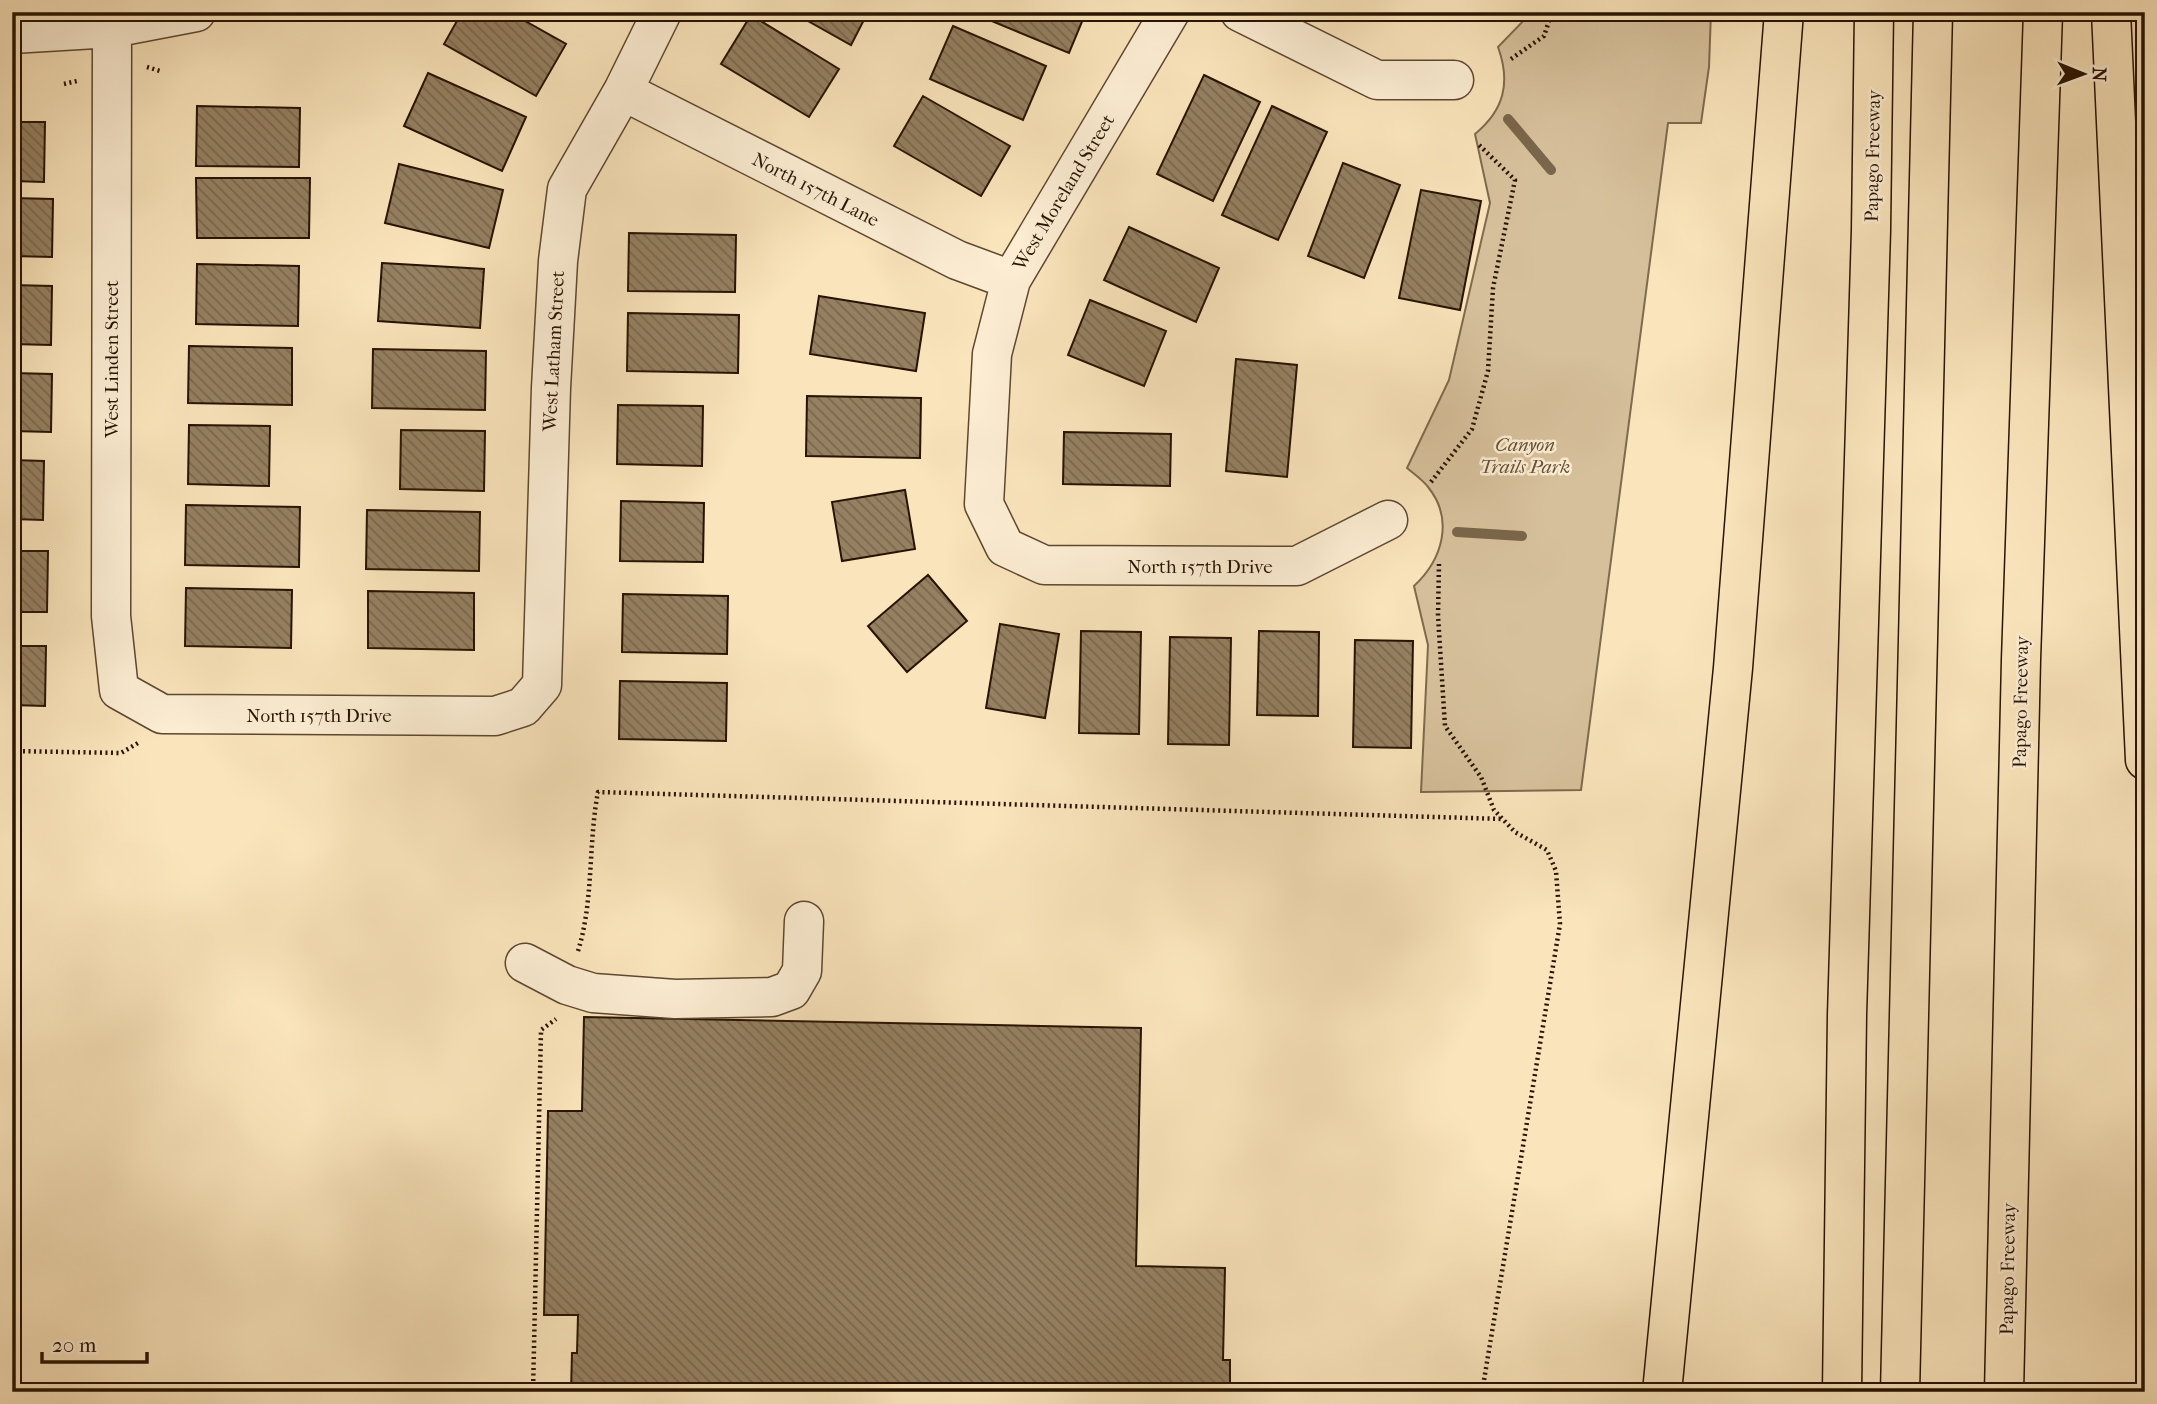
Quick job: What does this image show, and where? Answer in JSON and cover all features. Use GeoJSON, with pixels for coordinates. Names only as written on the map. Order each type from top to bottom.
{"type":"FeatureCollection","features":[{"type":"Feature","properties":{"kind":"highway"},"geometry":{"type":"LineString","coordinates":[[1662,1392],[1733,668],[1784,12]]}},
{"type":"Feature","properties":{"kind":"highway","name":"Papago Freeway"},"geometry":{"type":"LineString","coordinates":[[1842,1392],[1847,1014],[1870,257],[1874,12]]}},
{"type":"Feature","properties":{"kind":"highway"},"geometry":{"type":"LineString","coordinates":[[1900,1392],[1933,12]]}},
{"type":"Feature","properties":{"kind":"highway","name":"Papago Freeway"},"geometry":{"type":"LineString","coordinates":[[2004,1392],[2021,646],[2043,12]]}},
{"type":"Feature","properties":{"kind":"highway"},"geometry":{"type":"LineString","coordinates":[[2111,12],[2145,760]]}},
{"type":"Feature","properties":{"kind":"street"},"geometry":{"type":"LineString","coordinates":[[12,34],[112,28],[196,12]]}},
{"type":"Feature","properties":{"kind":"street","name":"West Latham Street"},"geometry":{"type":"LineString","coordinates":[[523,707],[542,685],[551,388],[558,261],[567,189],[623,91],[662,12]]}},
{"type":"Feature","properties":{"kind":"street","name":"West Moreland Street"},"geometry":{"type":"LineString","coordinates":[[1006,547],[984,503],[992,354],[1011,280],[1170,12]]}},
{"type":"Feature","properties":{"kind":"street"},"geometry":{"type":"LineString","coordinates":[[1240,12],[1377,80],[1454,80]]}},
{"type":"Feature","properties":{"kind":"street","name":"West Linden Street"},"geometry":{"type":"LineString","coordinates":[[112,28],[111,616],[119,690]]}},
{"type":"Feature","properties":{"kind":"street","name":"North 157th Lane"},"geometry":{"type":"LineString","coordinates":[[623,91],[957,260],[1011,280]]}},
{"type":"Feature","properties":{"kind":"street","name":"North 157th Drive"},"geometry":{"type":"LineString","coordinates":[[1006,547],[1044,565],[1297,566],[1388,520]]}},
{"type":"Feature","properties":{"kind":"street","name":"North 157th Drive"},"geometry":{"type":"LineString","coordinates":[[119,690],[162,714],[495,716],[523,707]]}},
{"type":"Feature","properties":{"kind":"street"},"geometry":{"type":"LineString","coordinates":[[525,963],[567,985],[593,993],[675,999],[772,997],[791,990],[802,971],[804,921]]}},
{"type":"Feature","properties":{"kind":"path"},"geometry":{"type":"LineString","coordinates":[[1511,58],[1544,36],[1552,12]]}},
{"type":"Feature","properties":{"kind":"path"},"geometry":{"type":"LineString","coordinates":[[1431,482],[1472,429],[1488,371],[1493,289],[1514,180],[1477,143]]}},
{"type":"Feature","properties":{"kind":"path"},"geometry":{"type":"LineString","coordinates":[[1439,564],[1438,616],[1445,726],[1481,777],[1494,810],[1515,832],[1547,850],[1556,872],[1560,924],[1482,1392]]}},
{"type":"Feature","properties":{"kind":"path"},"geometry":{"type":"LineString","coordinates":[[12,751],[121,753],[144,740]]}},
{"type":"Feature","properties":{"kind":"path"},"geometry":{"type":"LineString","coordinates":[[533,1392],[541,1030],[557,1018],[580,947],[598,792],[1503,820]]}},
{"type":"Feature","properties":{"kind":"path"},"geometry":{"type":"LineString","coordinates":[[537,1225],[545,1225]]}},
{"type":"Feature","properties":{"kind":"green space","name":"Canyon Trails Park"},"geometry":{"type":"Polygon","coordinates":[[[1532,12],[1711,12],[1709,67],[1701,123],[1668,123],[1581,790],[1421,792],[1428,645],[1414,586],[1432,564],[1442,538],[1443,525],[1436,499],[1426,484],[1407,468],[1449,380],[1490,203],[1475,134],[1493,115],[1502,95],[1504,72],[1498,47],[1532,12]]]}},
{"type":"Feature","properties":{"kind":"building"},"geometry":{"type":"Polygon","coordinates":[[[462,12],[509,12],[566,44],[536,96],[444,44],[462,12]]]}},
{"type":"Feature","properties":{"kind":"building"},"geometry":{"type":"Polygon","coordinates":[[[792,12],[868,12],[851,45],[792,12]]]}},
{"type":"Feature","properties":{"kind":"building"},"geometry":{"type":"Polygon","coordinates":[[[970,12],[1086,12],[1069,53],[970,12]]]}},
{"type":"Feature","properties":{"kind":"building"},"geometry":{"type":"Polygon","coordinates":[[[751,15],[839,69],[809,117],[721,64],[751,15]]]}},
{"type":"Feature","properties":{"kind":"building"},"geometry":{"type":"Polygon","coordinates":[[[953,26],[1046,66],[1023,120],[930,79],[953,26]]]}},
{"type":"Feature","properties":{"kind":"building"},"geometry":{"type":"Polygon","coordinates":[[[428,73],[526,117],[502,171],[404,126],[428,73]]]}},
{"type":"Feature","properties":{"kind":"building"},"geometry":{"type":"Polygon","coordinates":[[[1204,75],[1260,102],[1213,201],[1157,174],[1204,75]]]}},
{"type":"Feature","properties":{"kind":"building"},"geometry":{"type":"Polygon","coordinates":[[[923,96],[1010,146],[981,196],[894,146],[923,96]]]}},
{"type":"Feature","properties":{"kind":"building"},"geometry":{"type":"Polygon","coordinates":[[[197,106],[300,108],[299,167],[196,166],[197,106]]]}},
{"type":"Feature","properties":{"kind":"building"},"geometry":{"type":"Polygon","coordinates":[[[1272,106],[1327,132],[1278,240],[1222,215],[1272,106]]]}},
{"type":"Feature","properties":{"kind":"building"},"geometry":{"type":"Polygon","coordinates":[[[12,122],[45,122],[44,182],[12,181],[12,122]]]}},
{"type":"Feature","properties":{"kind":"building"},"geometry":{"type":"Polygon","coordinates":[[[1343,163],[1400,185],[1364,278],[1308,256],[1343,163]]]}},
{"type":"Feature","properties":{"kind":"building"},"geometry":{"type":"Polygon","coordinates":[[[399,164],[503,190],[489,248],[385,223],[399,164]]]}},
{"type":"Feature","properties":{"kind":"building"},"geometry":{"type":"Polygon","coordinates":[[[196,178],[310,178],[309,238],[197,238],[196,178]]]}},
{"type":"Feature","properties":{"kind":"building"},"geometry":{"type":"Polygon","coordinates":[[[1421,190],[1481,201],[1460,310],[1399,298],[1421,190]]]}},
{"type":"Feature","properties":{"kind":"building"},"geometry":{"type":"Polygon","coordinates":[[[12,198],[53,199],[52,257],[12,256],[12,198]]]}},
{"type":"Feature","properties":{"kind":"building"},"geometry":{"type":"Polygon","coordinates":[[[1129,227],[1219,268],[1196,322],[1104,280],[1129,227]]]}},
{"type":"Feature","properties":{"kind":"building"},"geometry":{"type":"Polygon","coordinates":[[[629,233],[736,235],[735,292],[628,291],[629,233]]]}},
{"type":"Feature","properties":{"kind":"building"},"geometry":{"type":"Polygon","coordinates":[[[382,263],[484,269],[480,328],[378,321],[382,263]]]}},
{"type":"Feature","properties":{"kind":"building"},"geometry":{"type":"Polygon","coordinates":[[[197,264],[299,266],[298,326],[196,324],[197,264]]]}},
{"type":"Feature","properties":{"kind":"building"},"geometry":{"type":"Polygon","coordinates":[[[12,285],[52,286],[51,345],[12,344],[12,285]]]}},
{"type":"Feature","properties":{"kind":"building"},"geometry":{"type":"Polygon","coordinates":[[[819,296],[925,313],[916,371],[810,354],[819,296]]]}},
{"type":"Feature","properties":{"kind":"building"},"geometry":{"type":"Polygon","coordinates":[[[1090,300],[1166,331],[1144,386],[1068,355],[1090,300]]]}},
{"type":"Feature","properties":{"kind":"building"},"geometry":{"type":"Polygon","coordinates":[[[628,313],[739,315],[738,373],[627,371],[628,313]]]}},
{"type":"Feature","properties":{"kind":"building"},"geometry":{"type":"Polygon","coordinates":[[[189,346],[292,348],[292,405],[188,403],[189,346]]]}},
{"type":"Feature","properties":{"kind":"building"},"geometry":{"type":"Polygon","coordinates":[[[373,349],[486,351],[485,410],[372,408],[373,349]]]}},
{"type":"Feature","properties":{"kind":"building"},"geometry":{"type":"Polygon","coordinates":[[[1236,359],[1297,365],[1287,477],[1226,471],[1236,359]]]}},
{"type":"Feature","properties":{"kind":"building"},"geometry":{"type":"Polygon","coordinates":[[[12,373],[52,374],[51,432],[12,431],[12,373]]]}},
{"type":"Feature","properties":{"kind":"building"},"geometry":{"type":"Polygon","coordinates":[[[807,396],[921,398],[920,458],[806,456],[807,396]]]}},
{"type":"Feature","properties":{"kind":"building"},"geometry":{"type":"Polygon","coordinates":[[[618,405],[703,406],[702,466],[617,464],[618,405]]]}},
{"type":"Feature","properties":{"kind":"building"},"geometry":{"type":"Polygon","coordinates":[[[189,425],[270,426],[269,486],[188,484],[189,425]]]}},
{"type":"Feature","properties":{"kind":"building"},"geometry":{"type":"Polygon","coordinates":[[[401,430],[485,431],[484,491],[400,489],[401,430]]]}},
{"type":"Feature","properties":{"kind":"building"},"geometry":{"type":"Polygon","coordinates":[[[1064,432],[1171,434],[1170,486],[1063,484],[1064,432]]]}},
{"type":"Feature","properties":{"kind":"building"},"geometry":{"type":"Polygon","coordinates":[[[12,460],[44,461],[43,520],[12,519],[12,460]]]}},
{"type":"Feature","properties":{"kind":"building"},"geometry":{"type":"Polygon","coordinates":[[[905,490],[915,549],[842,561],[832,502],[905,490]]]}},
{"type":"Feature","properties":{"kind":"building"},"geometry":{"type":"Polygon","coordinates":[[[621,501],[704,503],[703,562],[620,561],[621,501]]]}},
{"type":"Feature","properties":{"kind":"building"},"geometry":{"type":"Polygon","coordinates":[[[186,505],[300,507],[299,567],[185,565],[186,505]]]}},
{"type":"Feature","properties":{"kind":"building"},"geometry":{"type":"Polygon","coordinates":[[[367,510],[480,512],[479,571],[366,569],[367,510]]]}},
{"type":"Feature","properties":{"kind":"building"},"geometry":{"type":"Polygon","coordinates":[[[12,551],[48,551],[47,612],[12,612],[12,551]]]}},
{"type":"Feature","properties":{"kind":"building"},"geometry":{"type":"Polygon","coordinates":[[[928,575],[967,621],[907,672],[868,626],[928,575]]]}},
{"type":"Feature","properties":{"kind":"building"},"geometry":{"type":"Polygon","coordinates":[[[186,588],[292,590],[291,648],[185,646],[186,588]]]}},
{"type":"Feature","properties":{"kind":"building"},"geometry":{"type":"Polygon","coordinates":[[[368,591],[474,593],[474,650],[368,648],[368,591]]]}},
{"type":"Feature","properties":{"kind":"building"},"geometry":{"type":"Polygon","coordinates":[[[623,594],[728,596],[727,654],[622,652],[623,594]]]}},
{"type":"Feature","properties":{"kind":"building"},"geometry":{"type":"Polygon","coordinates":[[[1000,624],[1059,634],[1045,718],[986,708],[1000,624]]]}},
{"type":"Feature","properties":{"kind":"building"},"geometry":{"type":"Polygon","coordinates":[[[1081,631],[1141,632],[1139,734],[1079,733],[1081,631]]]}},
{"type":"Feature","properties":{"kind":"building"},"geometry":{"type":"Polygon","coordinates":[[[1259,631],[1319,632],[1318,716],[1257,715],[1259,631]]]}},
{"type":"Feature","properties":{"kind":"building"},"geometry":{"type":"Polygon","coordinates":[[[1170,637],[1231,638],[1229,745],[1168,744],[1170,637]]]}},
{"type":"Feature","properties":{"kind":"building"},"geometry":{"type":"Polygon","coordinates":[[[1355,640],[1413,641],[1411,748],[1353,747],[1355,640]]]}},
{"type":"Feature","properties":{"kind":"building"},"geometry":{"type":"Polygon","coordinates":[[[12,646],[46,646],[45,706],[12,705],[12,646]]]}},
{"type":"Feature","properties":{"kind":"building"},"geometry":{"type":"Polygon","coordinates":[[[620,681],[727,683],[726,741],[619,739],[620,681]]]}},
{"type":"Feature","properties":{"kind":"building"},"geometry":{"type":"Polygon","coordinates":[[[584,1017],[1141,1028],[1136,1266],[1225,1268],[1223,1360],[1230,1360],[1230,1392],[571,1392],[572,1353],[577,1353],[578,1315],[544,1315],[548,1111],[582,1111],[584,1017]]]}},
{"type":"Feature","properties":{"kind":"waterway"},"geometry":{"type":"LineString","coordinates":[[1508,119],[1551,170]]}},
{"type":"Feature","properties":{"kind":"waterway"},"geometry":{"type":"LineString","coordinates":[[1457,532],[1522,536]]}}]}
